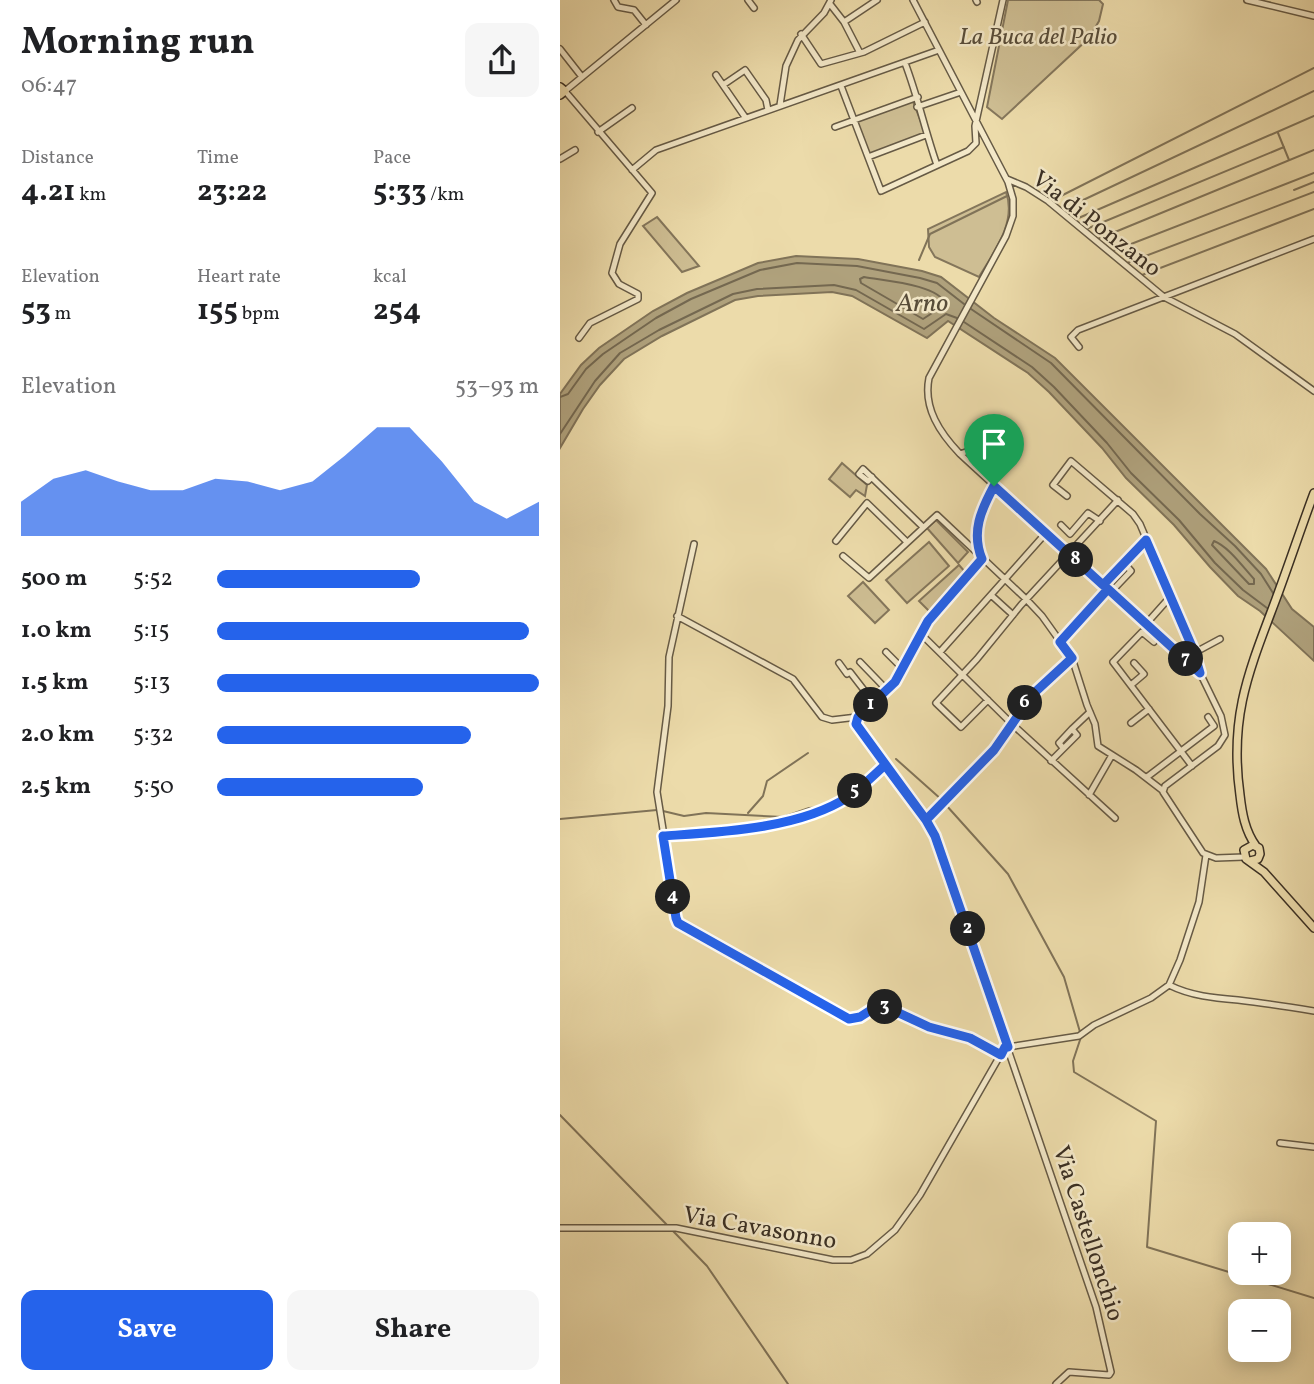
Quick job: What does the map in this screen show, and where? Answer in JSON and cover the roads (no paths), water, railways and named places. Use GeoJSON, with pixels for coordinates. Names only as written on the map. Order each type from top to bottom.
{"type":"FeatureCollection","features":[{"type":"Feature","properties":{"kind":"main road"},"geometry":{"type":"LineString","coordinates":[[1314,493],[1248,676],[1237,726],[1237,763],[1240,800],[1247,832],[1246,854],[1314,928]]}},
{"type":"Feature","properties":{"kind":"main road"},"geometry":{"type":"LineString","coordinates":[[1247,832],[1260,850],[1264,872]]}},
{"type":"Feature","properties":{"kind":"main road"},"geometry":{"type":"LineString","coordinates":[[1246,854],[1251,845],[1256,846]]}},
{"type":"Feature","properties":{"kind":"main road"},"geometry":{"type":"LineString","coordinates":[[1246,854],[1256,860],[1260,856]]}},
{"type":"Feature","properties":{"kind":"street"},"geometry":{"type":"LineString","coordinates":[[614,0],[618,7],[634,10],[646,25]]}},
{"type":"Feature","properties":{"kind":"street"},"geometry":{"type":"LineString","coordinates":[[579,338],[590,323],[638,299],[638,294],[619,284],[612,273],[621,244],[652,195],[648,187],[562,91],[676,0]]}},
{"type":"Feature","properties":{"kind":"street"},"geometry":{"type":"LineString","coordinates":[[748,0],[754,8]]}},
{"type":"Feature","properties":{"kind":"street"},"geometry":{"type":"LineString","coordinates":[[844,22],[865,3],[877,0]]}},
{"type":"Feature","properties":{"kind":"street"},"geometry":{"type":"LineString","coordinates":[[913,0],[1007,179],[1013,199],[1011,222],[936,361],[928,382],[928,401],[932,413],[944,435],[960,454],[1200,673]]}},
{"type":"Feature","properties":{"kind":"street"},"geometry":{"type":"LineString","coordinates":[[841,86],[881,191],[974,147],[1003,0]]}},
{"type":"Feature","properties":{"kind":"street"},"geometry":{"type":"LineString","coordinates":[[1247,0],[1262,1],[1314,16]]}},
{"type":"Feature","properties":{"kind":"street"},"geometry":{"type":"LineString","coordinates":[[780,105],[786,66],[801,34],[824,13],[830,2],[860,53]]}},
{"type":"Feature","properties":{"kind":"street"},"geometry":{"type":"LineString","coordinates":[[801,34],[821,64],[860,53],[925,22]]}},
{"type":"Feature","properties":{"kind":"street"},"geometry":{"type":"LineString","coordinates":[[560,49],[582,77]]}},
{"type":"Feature","properties":{"kind":"street"},"geometry":{"type":"LineString","coordinates":[[632,170],[656,150],[939,50]]}},
{"type":"Feature","properties":{"kind":"street"},"geometry":{"type":"LineString","coordinates":[[905,63],[918,97],[917,107],[937,165]]}},
{"type":"Feature","properties":{"kind":"street"},"geometry":{"type":"LineString","coordinates":[[723,85],[745,70],[766,100],[768,110]]}},
{"type":"Feature","properties":{"kind":"street"},"geometry":{"type":"LineString","coordinates":[[716,75],[744,117]]}},
{"type":"Feature","properties":{"kind":"street"},"geometry":{"type":"LineString","coordinates":[[951,95],[957,85]]}},
{"type":"Feature","properties":{"kind":"street"},"geometry":{"type":"LineString","coordinates":[[917,107],[961,92]]}},
{"type":"Feature","properties":{"kind":"street"},"geometry":{"type":"LineString","coordinates":[[835,127],[918,97]]}},
{"type":"Feature","properties":{"kind":"street"},"geometry":{"type":"LineString","coordinates":[[598,132],[632,108]]}},
{"type":"Feature","properties":{"kind":"street"},"geometry":{"type":"LineString","coordinates":[[868,157],[926,135]]}},
{"type":"Feature","properties":{"kind":"street"},"geometry":{"type":"LineString","coordinates":[[560,159],[575,150]]}},
{"type":"Feature","properties":{"kind":"street","name":"Via di Ponzano"},"geometry":{"type":"LineString","coordinates":[[1007,179],[1048,201],[1164,297],[1235,334],[1314,391]]}},
{"type":"Feature","properties":{"kind":"street","name":"Via di Ponzano"},"geometry":{"type":"LineString","coordinates":[[1079,347],[1072,337],[1078,330],[1314,239]]}},
{"type":"Feature","properties":{"kind":"street"},"geometry":{"type":"LineString","coordinates":[[960,454],[992,443]]}},
{"type":"Feature","properties":{"kind":"street"},"geometry":{"type":"LineString","coordinates":[[1067,496],[1053,485],[1071,461],[1133,514],[1171,596],[1225,729],[1220,744],[1162,790]]}},
{"type":"Feature","properties":{"kind":"street"},"geometry":{"type":"LineString","coordinates":[[872,477],[923,527]]}},
{"type":"Feature","properties":{"kind":"street"},"geometry":{"type":"LineString","coordinates":[[982,559],[977,537],[982,509],[994,486]]}},
{"type":"Feature","properties":{"kind":"street"},"geometry":{"type":"LineString","coordinates":[[988,700],[961,727],[936,703],[1026,599],[1118,500]]}},
{"type":"Feature","properties":{"kind":"street"},"geometry":{"type":"LineString","coordinates":[[835,541],[867,503],[907,542]]}},
{"type":"Feature","properties":{"kind":"street"},"geometry":{"type":"LineString","coordinates":[[1061,526],[1070,534],[1088,513],[1100,521]]}},
{"type":"Feature","properties":{"kind":"street"},"geometry":{"type":"LineString","coordinates":[[842,556],[869,578],[937,515],[1026,599],[1042,616],[1072,658],[1095,724],[1098,746],[1147,777],[1162,790],[1206,855],[1216,858],[1246,854]]}},
{"type":"Feature","properties":{"kind":"street"},"geometry":{"type":"LineString","coordinates":[[940,652],[1046,533]]}},
{"type":"Feature","properties":{"kind":"street"},"geometry":{"type":"LineString","coordinates":[[967,546],[977,537]]}},
{"type":"Feature","properties":{"kind":"street"},"geometry":{"type":"LineString","coordinates":[[1060,642],[1146,540]]}},
{"type":"Feature","properties":{"kind":"street"},"geometry":{"type":"LineString","coordinates":[[694,544],[667,672],[668,706],[657,792],[678,923],[849,1019],[860,1017],[874,1008],[886,1007],[929,1027],[970,1038],[1001,1055]]}},
{"type":"Feature","properties":{"kind":"street"},"geometry":{"type":"LineString","coordinates":[[982,559],[932,616],[904,670],[858,717],[856,724],[926,820],[944,860],[1008,1047],[1081,1035],[1094,1025],[1151,998],[1169,985],[1199,902],[1206,855]]}},
{"type":"Feature","properties":{"kind":"street"},"geometry":{"type":"LineString","coordinates":[[1107,589],[1131,571],[1124,563]]}},
{"type":"Feature","properties":{"kind":"street"},"geometry":{"type":"LineString","coordinates":[[991,595],[1013,615]]}},
{"type":"Feature","properties":{"kind":"street"},"geometry":{"type":"LineString","coordinates":[[1146,624],[1171,596]]}},
{"type":"Feature","properties":{"kind":"street"},"geometry":{"type":"LineString","coordinates":[[677,616],[793,679],[822,717],[832,720],[858,717]]}},
{"type":"Feature","properties":{"kind":"street"},"geometry":{"type":"LineString","coordinates":[[1154,642],[1142,632],[1111,663],[1131,685],[1192,766]]}},
{"type":"Feature","properties":{"kind":"street"},"geometry":{"type":"LineString","coordinates":[[921,634],[1051,761],[1115,818]]}},
{"type":"Feature","properties":{"kind":"street"},"geometry":{"type":"LineString","coordinates":[[1194,653],[1220,639]]}},
{"type":"Feature","properties":{"kind":"street"},"geometry":{"type":"LineString","coordinates":[[886,652],[904,670]]}},
{"type":"Feature","properties":{"kind":"street"},"geometry":{"type":"LineString","coordinates":[[926,820],[994,750],[1038,688],[1072,658]]}},
{"type":"Feature","properties":{"kind":"street"},"geometry":{"type":"LineString","coordinates":[[860,662],[887,690]]}},
{"type":"Feature","properties":{"kind":"street"},"geometry":{"type":"LineString","coordinates":[[839,663],[847,674],[850,672],[874,703]]}},
{"type":"Feature","properties":{"kind":"street"},"geometry":{"type":"LineString","coordinates":[[1131,685],[1144,674],[1134,663]]}},
{"type":"Feature","properties":{"kind":"street"},"geometry":{"type":"LineString","coordinates":[[1131,723],[1149,709]]}},
{"type":"Feature","properties":{"kind":"street"},"geometry":{"type":"LineString","coordinates":[[1051,761],[1063,748],[1059,743],[1090,712]]}},
{"type":"Feature","properties":{"kind":"street"},"geometry":{"type":"LineString","coordinates":[[1147,777],[1214,726],[1208,717]]}},
{"type":"Feature","properties":{"kind":"street"},"geometry":{"type":"LineString","coordinates":[[1089,795],[1112,755]]}},
{"type":"Feature","properties":{"kind":"street"},"geometry":{"type":"LineString","coordinates":[[663,836],[719,832],[786,821],[817,812],[848,796],[885,765]]}},
{"type":"Feature","properties":{"kind":"street"},"geometry":{"type":"LineString","coordinates":[[1169,985],[1220,1000],[1314,1011]]}},
{"type":"Feature","properties":{"kind":"street","name":"Via Cavasonno"},"geometry":{"type":"LineString","coordinates":[[560,1228],[676,1228],[833,1260],[850,1260],[867,1254],[884,1241],[912,1207],[972,1108],[1005,1047],[1008,1047]]}},
{"type":"Feature","properties":{"kind":"street","name":"Via Castellonchio"},"geometry":{"type":"LineString","coordinates":[[1008,1047],[1096,1307],[1112,1369],[1109,1375],[1069,1372],[1056,1384]]}},
{"type":"Feature","properties":{"kind":"street"},"geometry":{"type":"LineString","coordinates":[[1280,1143],[1314,1147]]}},
{"type":"Feature","properties":{"kind":"water","name":"Arno"},"geometry":{"type":"Polygon","coordinates":[[[796,256],[858,259],[941,277],[994,318],[1055,358],[1266,569],[1292,609],[1314,627],[1314,661],[1260,611],[1238,596],[1049,392],[1028,373],[948,321],[927,338],[852,296],[832,292],[735,300],[662,336],[624,359],[600,385],[560,448],[560,394],[581,365],[599,348],[653,311],[687,293],[758,263],[796,256]]]}},
{"type":"Feature","properties":{"kind":"waterway"},"geometry":{"type":"LineString","coordinates":[[1051,201],[1314,68]]}},
{"type":"Feature","properties":{"kind":"waterway"},"geometry":{"type":"LineString","coordinates":[[1062,210],[1314,91]]}},
{"type":"Feature","properties":{"kind":"waterway"},"geometry":{"type":"LineString","coordinates":[[1074,220],[1314,116]]}},
{"type":"Feature","properties":{"kind":"waterway"},"geometry":{"type":"LineString","coordinates":[[1278,133],[1289,160]]}},
{"type":"Feature","properties":{"kind":"waterway"},"geometry":{"type":"LineString","coordinates":[[1084,230],[1284,147]]}},
{"type":"Feature","properties":{"kind":"waterway"},"geometry":{"type":"LineString","coordinates":[[1098,239],[1314,150]]}},
{"type":"Feature","properties":{"kind":"waterway"},"geometry":{"type":"LineString","coordinates":[[1113,251],[1314,173]]}},
{"type":"Feature","properties":{"kind":"waterway"},"geometry":{"type":"LineString","coordinates":[[1294,190],[1314,182]]}},
{"type":"Feature","properties":{"kind":"waterway"},"geometry":{"type":"LineString","coordinates":[[1127,263],[1314,192]]}},
{"type":"Feature","properties":{"kind":"waterway"},"geometry":{"type":"LineString","coordinates":[[919,260],[930,234],[1007,196]]}},
{"type":"Feature","properties":{"kind":"waterway"},"geometry":{"type":"LineString","coordinates":[[1142,275],[1314,209]]}},
{"type":"Feature","properties":{"kind":"waterway"},"geometry":{"type":"LineString","coordinates":[[748,813],[763,796],[767,781],[808,753]]}},
{"type":"Feature","properties":{"kind":"waterway"},"geometry":{"type":"LineString","coordinates":[[896,759],[942,800]]}},
{"type":"Feature","properties":{"kind":"waterway"},"geometry":{"type":"LineString","coordinates":[[663,811],[684,816],[706,813],[783,817],[809,808],[823,807],[842,797]]}},
{"type":"Feature","properties":{"kind":"waterway"},"geometry":{"type":"LineString","coordinates":[[946,805],[1008,874],[1064,977],[1080,1032]]}},
{"type":"Feature","properties":{"kind":"waterway"},"geometry":{"type":"LineString","coordinates":[[560,819],[657,810]]}},
{"type":"Feature","properties":{"kind":"waterway"},"geometry":{"type":"LineString","coordinates":[[1081,1037],[1073,1061],[1074,1072],[1156,1121],[1147,1247],[1314,1298]]}},
{"type":"Feature","properties":{"kind":"waterway"},"geometry":{"type":"LineString","coordinates":[[560,1115],[669,1227]]}},
{"type":"Feature","properties":{"kind":"waterway"},"geometry":{"type":"LineString","coordinates":[[673,1231],[707,1266],[788,1384]]}},
{"type":"Feature","properties":{"kind":"park label","name":"La Buca del Palio"},"geometry":{"type":"Point","coordinates":[1038,36]}}]}
